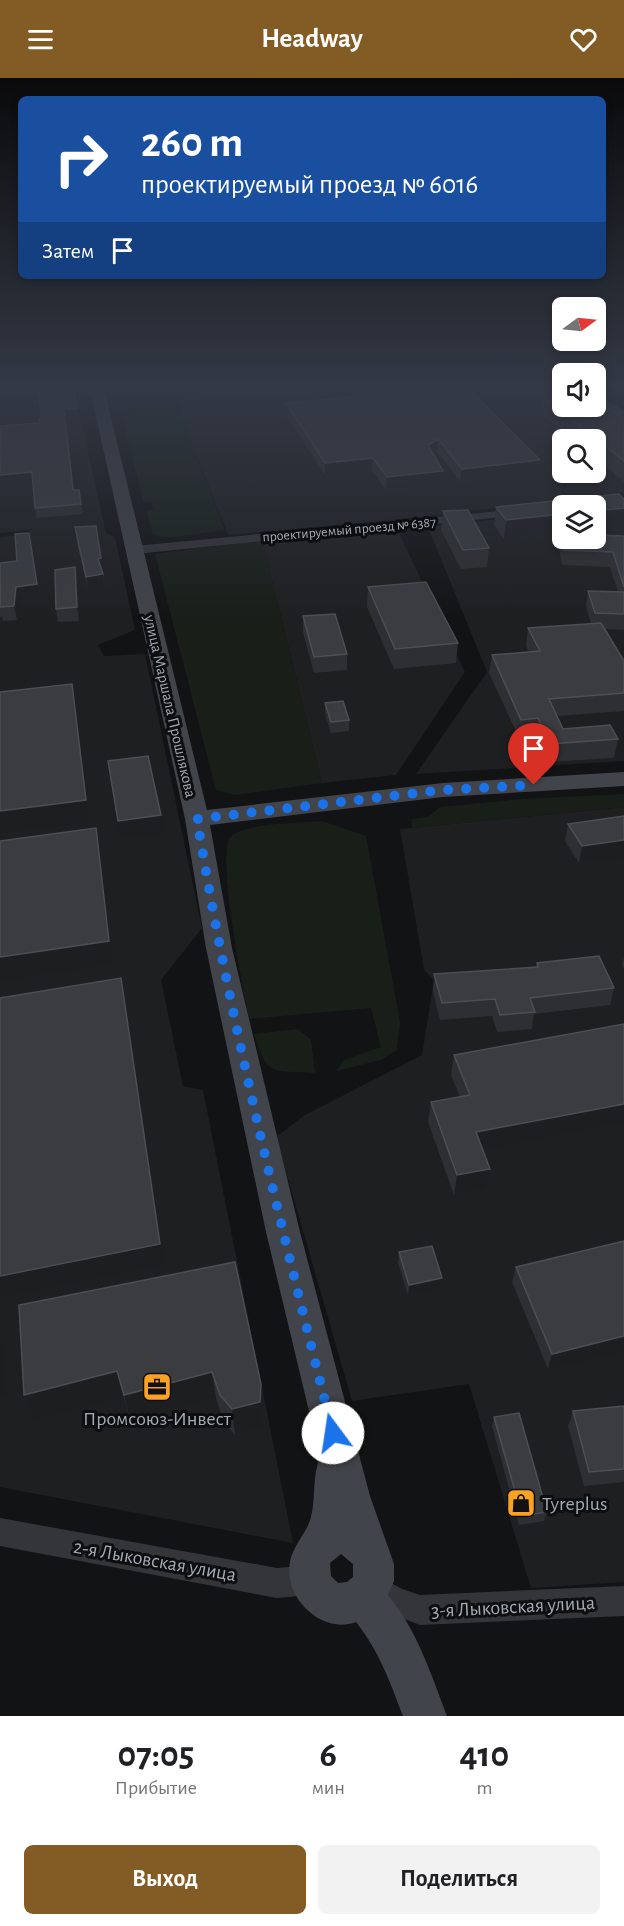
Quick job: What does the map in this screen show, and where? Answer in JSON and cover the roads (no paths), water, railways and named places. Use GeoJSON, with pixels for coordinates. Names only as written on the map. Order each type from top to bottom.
{"type":"FeatureCollection","features":[{"type":"Feature","properties":{"kind":"main road","name":"улица Маршала Прошлякова"},"geometry":{"type":"LineString","coordinates":[[115,465],[197,819],[219,948],[283,1232],[350,1496],[368,1578]]}},
{"type":"Feature","properties":{"kind":"main road"},"geometry":{"type":"LineString","coordinates":[[197,819],[443,790],[624,779]]}},
{"type":"Feature","properties":{"kind":"main road","name":"улица Маршала Прошлякова"},"geometry":{"type":"LineString","coordinates":[[311,1580],[309,1570],[311,1559],[331,1517],[336,1445]]}},
{"type":"Feature","properties":{"kind":"main road"},"geometry":{"type":"LineString","coordinates":[[321,1542],[331,1535],[352,1536],[425,1716]]}},
{"type":"Feature","properties":{"kind":"main road"},"geometry":{"type":"LineString","coordinates":[[311,1580],[316,1590],[333,1604],[344,1605],[354,1603],[368,1578]]}},
{"type":"Feature","properties":{"kind":"street","name":"проектируемый проезд № 6387"},"geometry":{"type":"LineString","coordinates":[[135,550],[552,509]]}},
{"type":"Feature","properties":{"kind":"street","name":"2-я Лыковская улица"},"geometry":{"type":"LineString","coordinates":[[0,1532],[278,1583],[311,1580]]}},
{"type":"Feature","properties":{"kind":"street","name":"3-я Лыковская улица"},"geometry":{"type":"LineString","coordinates":[[368,1578],[394,1601],[420,1610],[624,1601]]}},
{"type":"Feature","properties":{"kind":"place","name":"Промсоюз-Инвест"},"geometry":{"type":"Point","coordinates":[157,1387]}},
{"type":"Feature","properties":{"kind":"place","name":"Tyreplus"},"geometry":{"type":"Point","coordinates":[521,1503]}}]}
